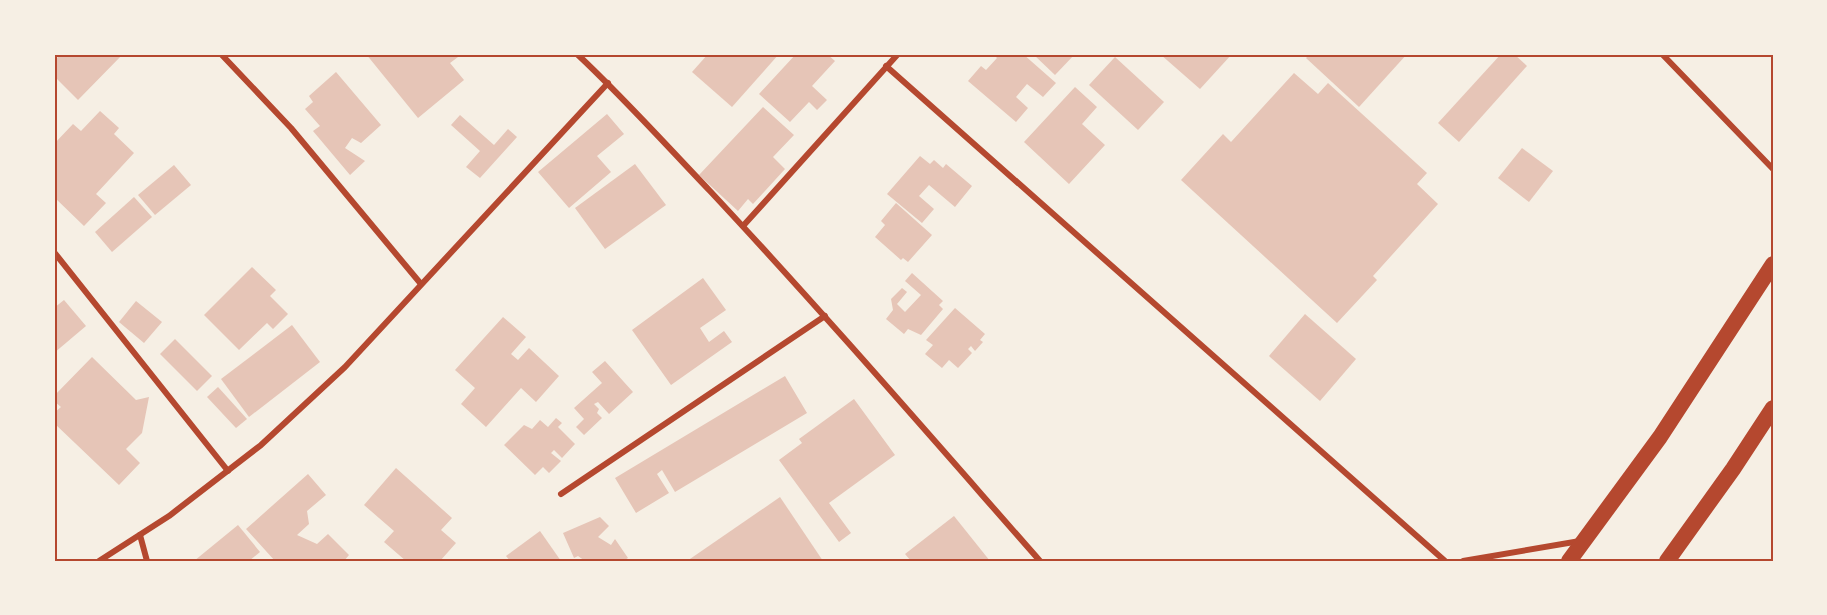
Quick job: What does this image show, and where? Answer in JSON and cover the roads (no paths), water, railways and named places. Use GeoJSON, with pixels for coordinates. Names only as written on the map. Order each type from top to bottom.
{"type":"FeatureCollection","features":[{"type":"Feature","properties":{"kind":"highway"},"geometry":{"type":"LineString","coordinates":[[1569,561],[1660,437],[1773,264]]}},
{"type":"Feature","properties":{"kind":"highway"},"geometry":{"type":"LineString","coordinates":[[1667,561],[1733,469],[1773,408]]}},
{"type":"Feature","properties":{"kind":"street"},"geometry":{"type":"LineString","coordinates":[[221,54],[291,128],[422,284]]}},
{"type":"Feature","properties":{"kind":"street"},"geometry":{"type":"LineString","coordinates":[[577,54],[608,83],[743,226],[1040,561]]}},
{"type":"Feature","properties":{"kind":"street"},"geometry":{"type":"LineString","coordinates":[[743,226],[898,54]]}},
{"type":"Feature","properties":{"kind":"street"},"geometry":{"type":"LineString","coordinates":[[1662,54],[1773,169]]}},
{"type":"Feature","properties":{"kind":"street"},"geometry":{"type":"LineString","coordinates":[[886,66],[1445,561]]}},
{"type":"Feature","properties":{"kind":"street"},"geometry":{"type":"LineString","coordinates":[[99,561],[170,516],[261,446],[345,367],[608,83]]}},
{"type":"Feature","properties":{"kind":"street"},"geometry":{"type":"LineString","coordinates":[[54,252],[228,471]]}},
{"type":"Feature","properties":{"kind":"street"},"geometry":{"type":"LineString","coordinates":[[561,494],[825,316]]}},
{"type":"Feature","properties":{"kind":"street"},"geometry":{"type":"LineString","coordinates":[[140,535],[147,561]]}},
{"type":"Feature","properties":{"kind":"street"},"geometry":{"type":"LineString","coordinates":[[1463,561],[1584,540]]}}]}
